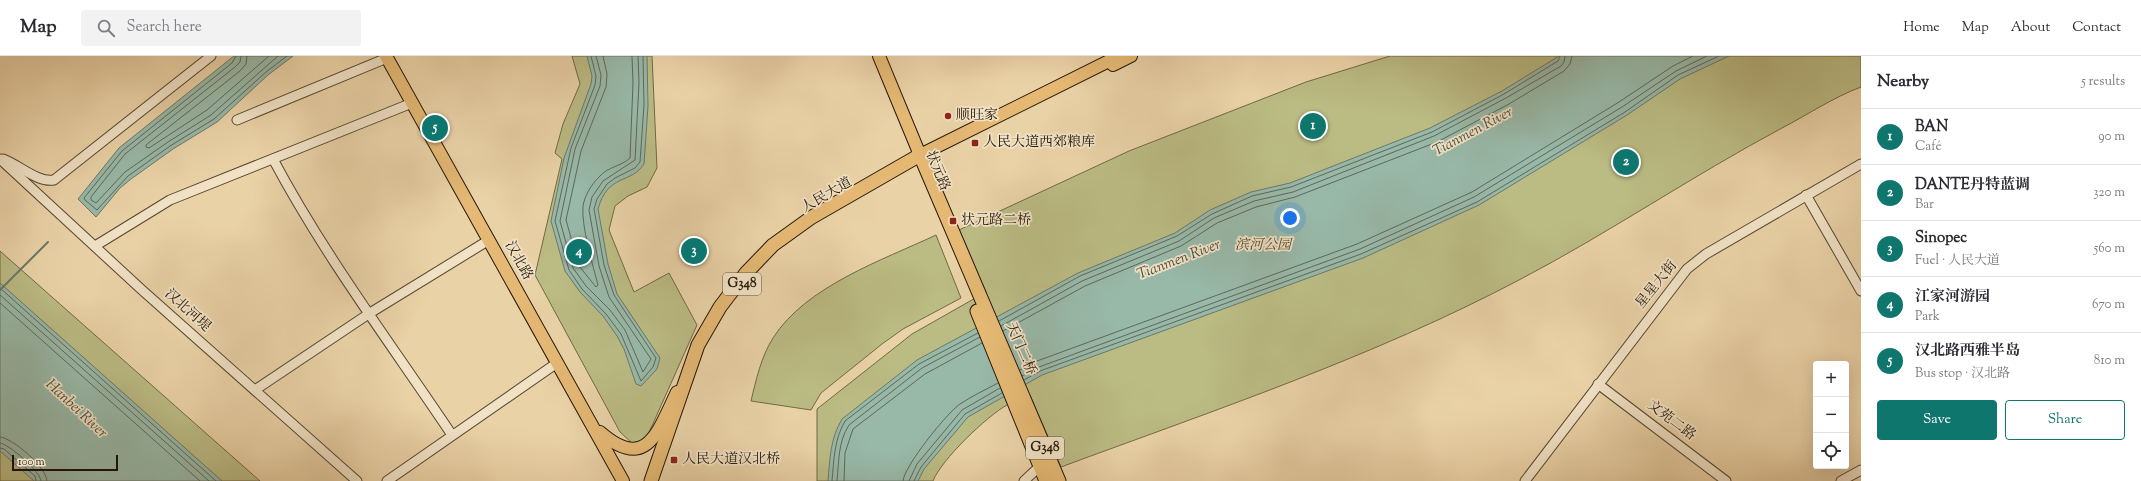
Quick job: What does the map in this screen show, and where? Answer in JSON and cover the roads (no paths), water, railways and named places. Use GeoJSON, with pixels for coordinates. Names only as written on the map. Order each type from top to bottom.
{"type":"FeatureCollection","features":[{"type":"Feature","properties":{"kind":"highway","name":"状元路"},"geometry":{"type":"LineString","coordinates":[[919,160],[976,297]]}},
{"type":"Feature","properties":{"kind":"highway","name":"人民大道"},"geometry":{"type":"LineString","coordinates":[[651,481],[690,364],[698,345],[733,288],[759,258],[773,245],[812,217],[919,160]]}},
{"type":"Feature","properties":{"kind":"highway","name":"人民大道"},"geometry":{"type":"LineString","coordinates":[[660,481],[703,352],[713,329],[736,291],[768,254],[794,234],[919,160]]}},
{"type":"Feature","properties":{"kind":"highway","name":"天门二桥"},"geometry":{"type":"LineString","coordinates":[[976,297],[1051,477]]}},
{"type":"Feature","properties":{"kind":"main road","name":"状元路"},"geometry":{"type":"LineString","coordinates":[[872,56],[919,160]]}},
{"type":"Feature","properties":{"kind":"main road","name":"状元路"},"geometry":{"type":"LineString","coordinates":[[879,56],[919,160]]}},
{"type":"Feature","properties":{"kind":"main road","name":"人民大道"},"geometry":{"type":"LineString","coordinates":[[919,160],[1119,56]]}},
{"type":"Feature","properties":{"kind":"main road","name":"人民大道"},"geometry":{"type":"LineString","coordinates":[[919,160],[1131,56]]}},
{"type":"Feature","properties":{"kind":"main road","name":"汉北路"},"geometry":{"type":"LineString","coordinates":[[387,57],[623,481]]}},
{"type":"Feature","properties":{"kind":"main road"},"geometry":{"type":"LineString","coordinates":[[595,429],[611,442],[623,447],[634,449],[645,446],[649,443],[660,427],[690,364]]}},
{"type":"Feature","properties":{"kind":"street"},"geometry":{"type":"LineString","coordinates":[[0,159],[14,163],[41,179],[54,180],[211,56]]}},
{"type":"Feature","properties":{"kind":"street"},"geometry":{"type":"LineString","coordinates":[[237,120],[387,57]]}},
{"type":"Feature","properties":{"kind":"street"},"geometry":{"type":"LineString","coordinates":[[95,246],[170,200],[412,103]]}},
{"type":"Feature","properties":{"kind":"street","name":"汉北河堤"},"geometry":{"type":"LineString","coordinates":[[0,159],[357,481]]}},
{"type":"Feature","properties":{"kind":"street"},"geometry":{"type":"LineString","coordinates":[[273,159],[288,187],[452,435]]}},
{"type":"Feature","properties":{"kind":"street","name":"星星大街"},"geometry":{"type":"LineString","coordinates":[[1525,481],[1687,269],[1706,254],[1861,164]]}},
{"type":"Feature","properties":{"kind":"street"},"geometry":{"type":"LineString","coordinates":[[1806,195],[1861,291]]}},
{"type":"Feature","properties":{"kind":"street"},"geometry":{"type":"LineString","coordinates":[[255,390],[370,313],[489,240]]}},
{"type":"Feature","properties":{"kind":"street"},"geometry":{"type":"LineString","coordinates":[[387,481],[557,363]]}},
{"type":"Feature","properties":{"kind":"street","name":"文苑二路"},"geometry":{"type":"LineString","coordinates":[[1598,384],[1726,481]]}},
{"type":"Feature","properties":{"kind":"street"},"geometry":{"type":"LineString","coordinates":[[1841,481],[1861,470]]}},
{"type":"Feature","properties":{"kind":"street"},"geometry":{"type":"LineString","coordinates":[[1024,481],[1051,477]]}},
{"type":"Feature","properties":{"kind":"water"},"geometry":{"type":"Polygon","coordinates":[[[234,56],[293,56],[268,75],[217,122],[173,149],[131,179],[120,188],[96,217],[78,199],[119,148],[234,56]]]}},
{"type":"Feature","properties":{"kind":"water"},"geometry":{"type":"Polygon","coordinates":[[[587,56],[647,56],[648,106],[644,164],[632,175],[613,184],[602,198],[598,209],[608,264],[617,294],[660,358],[657,369],[641,386],[636,384],[624,349],[617,336],[603,316],[580,292],[565,271],[551,221],[564,158],[591,84],[592,76],[587,56]]]}},
{"type":"Feature","properties":{"kind":"water","name":"Tianmen River"},"geometry":{"type":"Polygon","coordinates":[[[1559,56],[1729,56],[1680,79],[1627,115],[1479,205],[1363,258],[1042,375],[968,417],[924,469],[918,481],[828,481],[833,442],[842,419],[917,360],[1078,273],[1175,233],[1210,210],[1251,192],[1290,183],[1430,128],[1502,91],[1559,56]]]}},
{"type":"Feature","properties":{"kind":"water","name":"Hanbei River"},"geometry":{"type":"Polygon","coordinates":[[[0,283],[222,481],[34,481],[0,451],[0,283]]]}},
{"type":"Feature","properties":{"kind":"waterway"},"geometry":{"type":"LineString","coordinates":[[0,290],[48,242]]}},
{"type":"Feature","properties":{"kind":"place","name":"顺旺家"},"geometry":{"type":"Point","coordinates":[948,116]}},
{"type":"Feature","properties":{"kind":"place","name":"BAN"},"geometry":{"type":"Point","coordinates":[1313,126]}},
{"type":"Feature","properties":{"kind":"place","name":"汉北路西雅半岛"},"geometry":{"type":"Point","coordinates":[435,128]}},
{"type":"Feature","properties":{"kind":"place","name":"人民大道西郊粮库"},"geometry":{"type":"Point","coordinates":[975,143]}},
{"type":"Feature","properties":{"kind":"place","name":"DANTE丹特蓝调"},"geometry":{"type":"Point","coordinates":[1626,162]}},
{"type":"Feature","properties":{"kind":"place","name":"状元路二桥"},"geometry":{"type":"Point","coordinates":[953,221]}},
{"type":"Feature","properties":{"kind":"place","name":"Sinopec"},"geometry":{"type":"Point","coordinates":[694,251]}},
{"type":"Feature","properties":{"kind":"place","name":"江家河游园"},"geometry":{"type":"Point","coordinates":[579,252]}},
{"type":"Feature","properties":{"kind":"place","name":"人民大道汉北桥"},"geometry":{"type":"Point","coordinates":[674,460]}},
{"type":"Feature","properties":{"kind":"park label","name":"滨河公园"},"geometry":{"type":"Point","coordinates":[1263,246]}}]}
